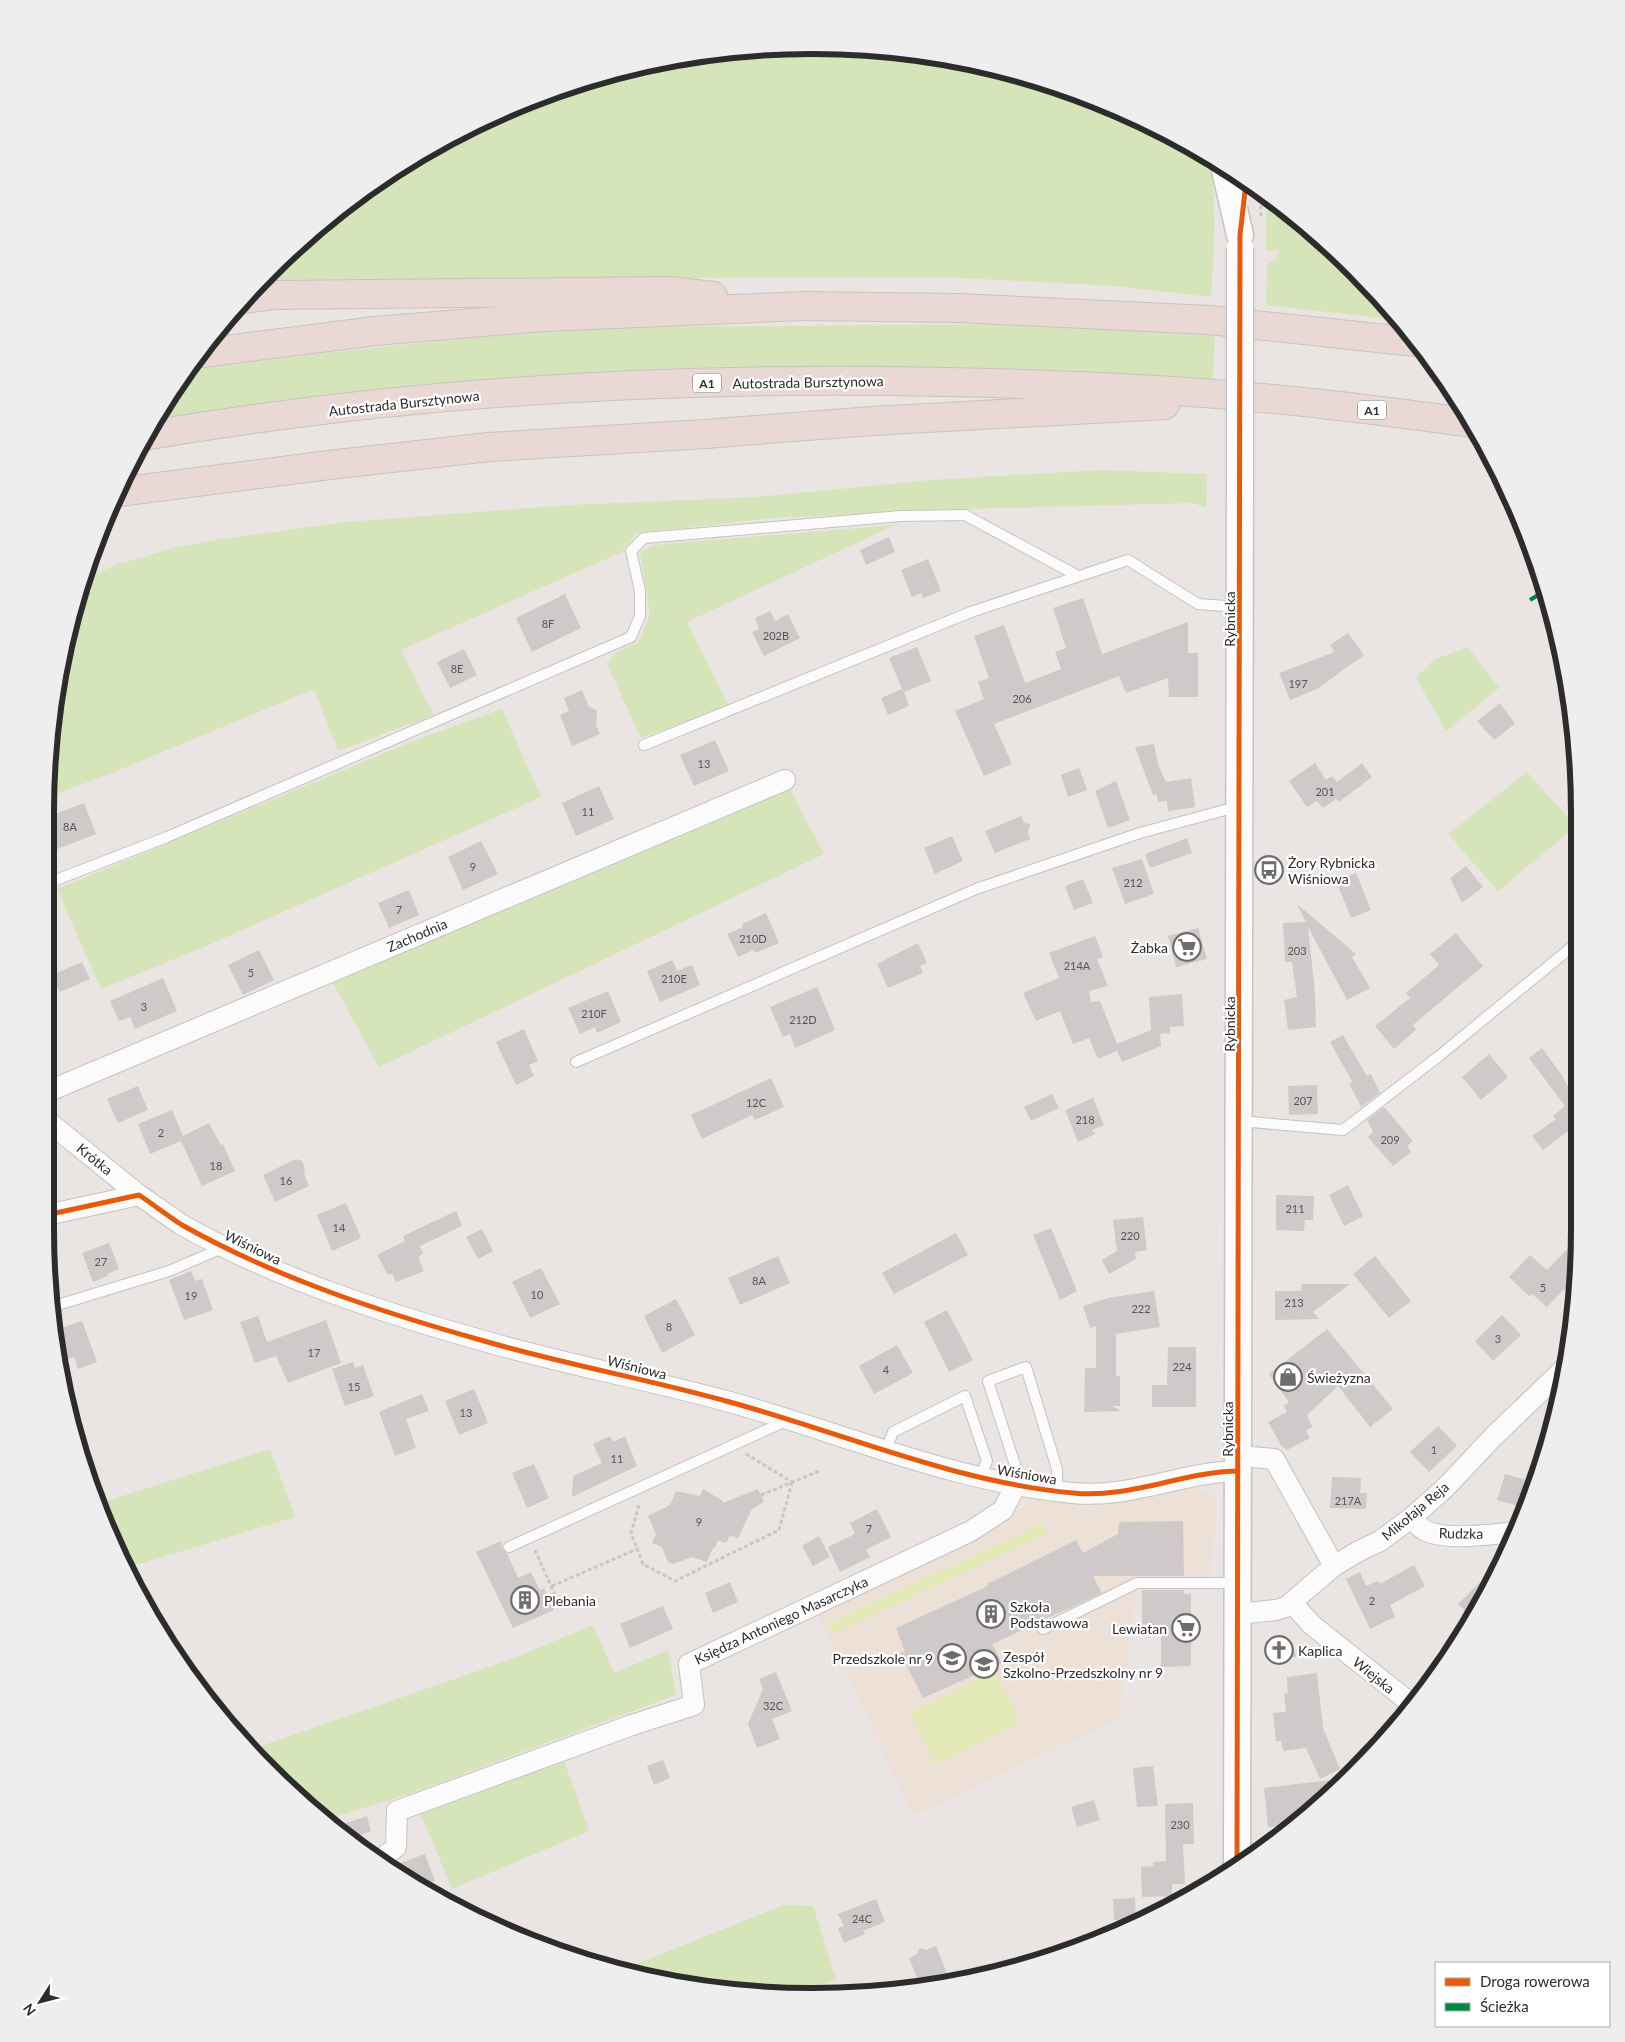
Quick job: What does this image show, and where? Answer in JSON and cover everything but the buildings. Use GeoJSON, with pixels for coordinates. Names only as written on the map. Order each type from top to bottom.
{"type":"FeatureCollection","features":[{"type":"Feature","properties":{"kind":"highway"},"geometry":{"type":"LineString","coordinates":[[256,297],[274,295],[670,292],[803,306]]}},
{"type":"Feature","properties":{"kind":"highway"},"geometry":{"type":"LineString","coordinates":[[210,352],[376,331],[544,317],[803,306],[958,308],[1180,318],[1284,327],[1406,341]]}},
{"type":"Feature","properties":{"kind":"highway","name":"Autostrada Bursztynowa"},"geometry":{"type":"LineString","coordinates":[[154,434],[360,407],[514,393],[684,383],[848,380],[970,382],[1120,388],[1272,398],[1463,422]]}},
{"type":"Feature","properties":{"kind":"highway"},"geometry":{"type":"LineString","coordinates":[[126,491],[489,447],[705,434],[882,420],[1272,398]]}},
{"type":"Feature","properties":{"kind":"highway"},"geometry":{"type":"LineString","coordinates":[[121,502],[175,484]]}},
{"type":"Feature","properties":{"kind":"street","name":"Rybnicka"},"geometry":{"type":"LineString","coordinates":[[1226,177],[1240,242]]}},
{"type":"Feature","properties":{"kind":"street","name":"Rybnicka"},"geometry":{"type":"LineString","coordinates":[[1237,1858],[1240,242],[1245,190]]}},
{"type":"Feature","properties":{"kind":"street","name":"Zachodnia"},"geometry":{"type":"LineString","coordinates":[[54,1089],[785,780]]}},
{"type":"Feature","properties":{"kind":"street","name":"Krótka"},"geometry":{"type":"LineString","coordinates":[[54,1126],[140,1196]]}},
{"type":"Feature","properties":{"kind":"street","name":"Wiśniowa"},"geometry":{"type":"LineString","coordinates":[[140,1196],[181,1224],[277,1272],[361,1302],[485,1342],[726,1400],[963,1474],[1016,1485],[1102,1495],[1218,1472],[1238,1463],[1274,1459],[1334,1566]]}},
{"type":"Feature","properties":{"kind":"street"},"geometry":{"type":"LineString","coordinates":[[54,1213],[140,1196]]}},
{"type":"Feature","properties":{"kind":"street","name":"Mikołaja Reja"},"geometry":{"type":"LineString","coordinates":[[1238,1614],[1276,1610],[1292,1603],[1334,1566],[1380,1541],[1411,1518],[1446,1487],[1493,1437],[1557,1375]]}},
{"type":"Feature","properties":{"kind":"street","name":"Księdza Antoniego Masarczyka"},"geometry":{"type":"LineString","coordinates":[[385,1856],[396,1847],[397,1811],[632,1725],[694,1705],[689,1664],[970,1531],[1004,1510],[1016,1485]]}},
{"type":"Feature","properties":{"kind":"street","name":"Rudzka"},"geometry":{"type":"LineString","coordinates":[[1411,1518],[1424,1530],[1439,1534],[1456,1536],[1507,1533]]}},
{"type":"Feature","properties":{"kind":"street","name":"Wiejska"},"geometry":{"type":"LineString","coordinates":[[1292,1603],[1312,1625],[1407,1700]]}},
{"type":"Feature","properties":{"kind":"lane"},"geometry":{"type":"LineString","coordinates":[[54,881],[168,837],[631,637],[640,616],[640,592],[631,551],[644,538],[901,516],[966,515],[1078,576]]}},
{"type":"Feature","properties":{"kind":"lane"},"geometry":{"type":"LineString","coordinates":[[644,745],[971,612],[1128,560],[1198,604],[1240,607]]}},
{"type":"Feature","properties":{"kind":"lane"},"geometry":{"type":"LineString","coordinates":[[576,1062],[976,890],[1140,833],[1239,808]]}},
{"type":"Feature","properties":{"kind":"lane"},"geometry":{"type":"LineString","coordinates":[[1239,1121],[1343,1130],[1439,1056],[1571,948]]}},
{"type":"Feature","properties":{"kind":"lane"},"geometry":{"type":"LineString","coordinates":[[58,1305],[169,1271],[226,1247]]}},
{"type":"Feature","properties":{"kind":"lane"},"geometry":{"type":"LineString","coordinates":[[1016,1485],[1017,1470],[988,1381],[1026,1367],[1057,1469],[1057,1491]]}},
{"type":"Feature","properties":{"kind":"lane"},"geometry":{"type":"LineString","coordinates":[[886,1450],[893,1432],[966,1396],[988,1462],[980,1477]]}},
{"type":"Feature","properties":{"kind":"lane"},"geometry":{"type":"LineString","coordinates":[[508,1547],[789,1419]]}},
{"type":"Feature","properties":{"kind":"lane"},"geometry":{"type":"LineString","coordinates":[[1043,1629],[1137,1583],[1238,1583]]}},
{"type":"Feature","properties":{"kind":"path"},"geometry":{"type":"LineString","coordinates":[[732,1446],[792,1482]]}},
{"type":"Feature","properties":{"kind":"path"},"geometry":{"type":"LineString","coordinates":[[761,1495],[819,1471]]}},
{"type":"Feature","properties":{"kind":"path"},"geometry":{"type":"LineString","coordinates":[[644,1485],[631,1533],[643,1564],[675,1581],[780,1530],[792,1482]]}},
{"type":"Feature","properties":{"kind":"path"},"geometry":{"type":"LineString","coordinates":[[530,1538],[560,1606]]}},
{"type":"Feature","properties":{"kind":"path"},"geometry":{"type":"LineString","coordinates":[[552,1586],[637,1549]]}},
{"type":"Feature","properties":{"kind":"shaded area","name":"Zespół Szkolno-Przedszkolny nr 9"},"geometry":{"type":"Polygon","coordinates":[[[1188,1483],[1217,1499],[1209,1585],[1137,1586],[1119,1718],[914,1815],[816,1610],[1042,1497],[1100,1505],[1188,1483]]]}},
{"type":"Feature","properties":{"kind":"green space"},"geometry":{"type":"Polygon","coordinates":[[[763,55],[862,55],[912,60],[961,68],[1056,94],[1103,112],[1148,132],[1211,167],[1214,212],[1211,297],[1114,286],[944,277],[272,280],[312,242],[391,182],[433,155],[477,132],[569,94],[664,68],[713,60],[763,55]]]}},
{"type":"Feature","properties":{"kind":"green space"},"geometry":{"type":"Polygon","coordinates":[[[1266,205],[1313,242],[1349,276],[1388,319],[1266,305],[1267,264],[1276,259],[1280,250],[1266,251],[1266,205]]]}},
{"type":"Feature","properties":{"kind":"green space"},"geometry":{"type":"Polygon","coordinates":[[[1017,324],[1215,333],[1213,379],[1050,370],[816,368],[163,421],[198,369],[287,357],[476,337],[622,327],[1017,324]]]}},
{"type":"Feature","properties":{"kind":"green space"},"geometry":{"type":"Polygon","coordinates":[[[1100,470],[1207,474],[1206,508],[1193,503],[973,509],[774,518],[636,533],[622,552],[401,650],[434,715],[338,751],[314,689],[107,775],[54,794],[55,763],[60,713],[68,664],[80,616],[92,575],[115,565],[178,547],[221,539],[347,522],[570,505],[756,497],[931,480],[1100,470]]]}},
{"type":"Feature","properties":{"kind":"green space"},"geometry":{"type":"Polygon","coordinates":[[[895,525],[687,622],[729,706],[641,738],[607,664],[615,653],[639,642],[650,614],[640,552],[654,545],[895,525]]]}},
{"type":"Feature","properties":{"kind":"green space"},"geometry":{"type":"Polygon","coordinates":[[[1468,647],[1499,688],[1446,731],[1416,678],[1433,660],[1468,647]]]}},
{"type":"Feature","properties":{"kind":"green space"},"geometry":{"type":"Polygon","coordinates":[[[502,709],[541,797],[204,947],[101,989],[57,889],[421,738],[502,709]]]}},
{"type":"Feature","properties":{"kind":"green space"},"geometry":{"type":"Polygon","coordinates":[[[1527,772],[1571,820],[1571,830],[1498,891],[1448,834],[1527,772]]]}},
{"type":"Feature","properties":{"kind":"green space"},"geometry":{"type":"Polygon","coordinates":[[[790,789],[824,854],[379,1067],[333,983],[790,789]]]}},
{"type":"Feature","properties":{"kind":"green space"},"geometry":{"type":"Polygon","coordinates":[[[270,1449],[295,1517],[133,1566],[105,1501],[270,1449]]]}},
{"type":"Feature","properties":{"kind":"green space"},"geometry":{"type":"Polygon","coordinates":[[[1043,1523],[1048,1533],[832,1634],[827,1624],[1043,1523]]]}},
{"type":"Feature","properties":{"kind":"green space"},"geometry":{"type":"Polygon","coordinates":[[[593,1625],[614,1673],[668,1650],[676,1695],[412,1793],[334,1817],[312,1800],[258,1747],[509,1660],[593,1625]]]}},
{"type":"Feature","properties":{"kind":"green space"},"geometry":{"type":"Polygon","coordinates":[[[995,1671],[1020,1723],[935,1765],[910,1713],[995,1671]]]}},
{"type":"Feature","properties":{"kind":"green space"},"geometry":{"type":"Polygon","coordinates":[[[562,1755],[589,1831],[452,1889],[420,1812],[562,1755]]]}},
{"type":"Feature","properties":{"kind":"green space"},"geometry":{"type":"Polygon","coordinates":[[[783,1905],[813,1906],[836,1979],[812,1988],[763,1987],[713,1982],[664,1974],[632,1966],[783,1905]]]}},
{"type":"Feature","properties":{"kind":"marked path"},"geometry":{"type":"LineString","coordinates":[[1530,600],[1539,595]]}},
{"type":"Feature","properties":{"kind":"cycle path"},"geometry":{"type":"LineString","coordinates":[[1237,1858],[1240,235],[1245,190]]}},
{"type":"Feature","properties":{"kind":"cycle path"},"geometry":{"type":"LineString","coordinates":[[54,1213],[139,1195],[182,1225],[218,1244],[292,1277],[368,1306],[514,1349],[769,1413],[898,1454],[984,1478],[1028,1487],[1094,1494],[1135,1489],[1217,1472],[1238,1471]]}},
{"type":"Feature","properties":{"kind":"place","name":"Żory Rybnicka Wiśniowa"},"geometry":{"type":"Point","coordinates":[1269,870]}},
{"type":"Feature","properties":{"kind":"place","name":"Żabka"},"geometry":{"type":"Point","coordinates":[1187,947]}},
{"type":"Feature","properties":{"kind":"place","name":"Świeżyzna"},"geometry":{"type":"Point","coordinates":[1288,1377]}},
{"type":"Feature","properties":{"kind":"place","name":"Plebania"},"geometry":{"type":"Point","coordinates":[525,1600]}},
{"type":"Feature","properties":{"kind":"place","name":"Szkoła Podstawowa"},"geometry":{"type":"Point","coordinates":[991,1614]}},
{"type":"Feature","properties":{"kind":"place","name":"Lewiatan"},"geometry":{"type":"Point","coordinates":[1186,1628]}},
{"type":"Feature","properties":{"kind":"place","name":"Kaplica"},"geometry":{"type":"Point","coordinates":[1279,1650]}},
{"type":"Feature","properties":{"kind":"place","name":"Przedszkole nr 9"},"geometry":{"type":"Point","coordinates":[952,1658]}},
{"type":"Feature","properties":{"kind":"place","name":"Zespół Szkolno-Przedszkolny nr 9"},"geometry":{"type":"Point","coordinates":[984,1664]}}]}
